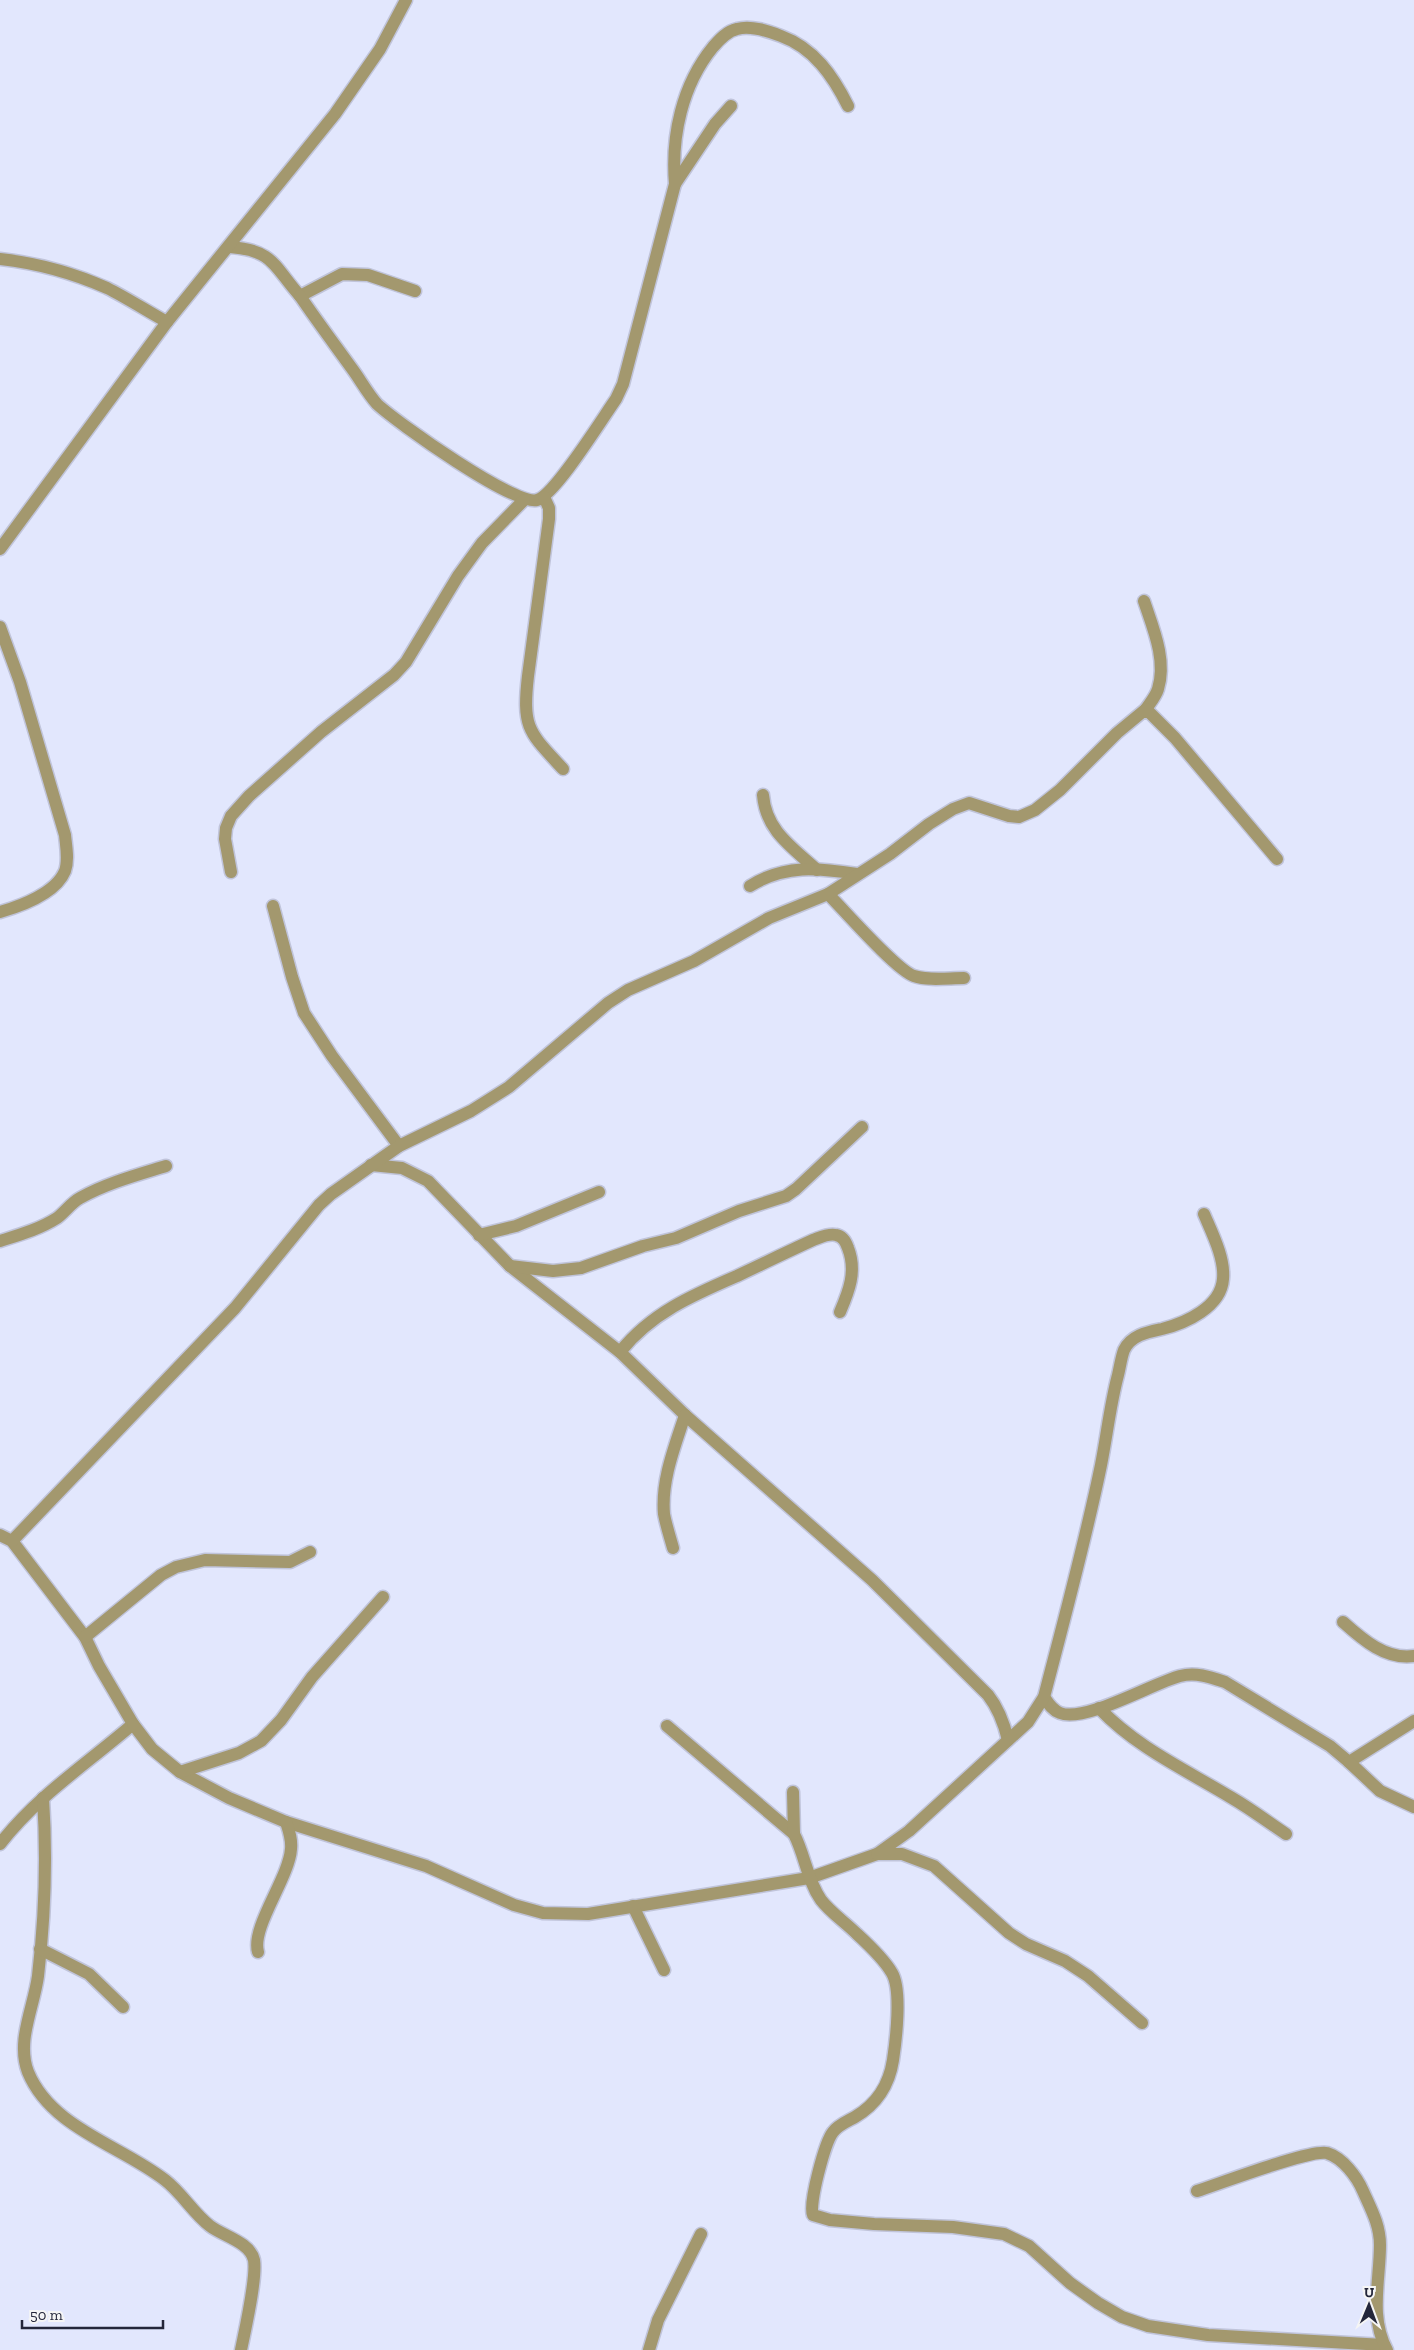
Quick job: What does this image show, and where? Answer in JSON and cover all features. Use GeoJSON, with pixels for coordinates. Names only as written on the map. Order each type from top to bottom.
{"type":"FeatureCollection","features":[{"type":"Feature","properties":{"kind":"street"},"geometry":{"type":"LineString","coordinates":[[0,549],[167,322],[230,247],[335,114],[380,49],[406,0]]}},
{"type":"Feature","properties":{"kind":"street"},"geometry":{"type":"LineString","coordinates":[[230,247],[256,250],[272,260],[377,403],[420,438],[524,500],[532,501],[544,497],[553,489],[616,400],[623,384],[675,184],[675,144],[679,118],[695,73],[716,44],[728,33],[737,29],[767,30],[792,40],[814,55],[827,70],[848,106]]}},
{"type":"Feature","properties":{"kind":"street"},"geometry":{"type":"LineString","coordinates":[[675,184],[715,124],[731,106]]}},
{"type":"Feature","properties":{"kind":"street"},"geometry":{"type":"LineString","coordinates":[[0,259],[24,262],[72,274],[108,288],[167,322]]}},
{"type":"Feature","properties":{"kind":"street"},"geometry":{"type":"LineString","coordinates":[[300,296],[342,274],[368,275],[415,291]]}},
{"type":"Feature","properties":{"kind":"street"},"geometry":{"type":"LineString","coordinates":[[544,497],[549,508],[550,519],[525,700],[526,720],[532,734],[563,769]]}},
{"type":"Feature","properties":{"kind":"street"},"geometry":{"type":"LineString","coordinates":[[231,872],[225,840],[226,828],[231,816],[250,796],[320,732],[394,675],[406,662],[472,556],[524,500]]}},
{"type":"Feature","properties":{"kind":"street"},"geometry":{"type":"LineString","coordinates":[[12,1541],[235,1308],[319,1205],[371,1165],[399,1146],[471,1111],[509,1087],[608,1002],[628,990],[694,961],[769,918],[828,894],[890,854],[929,824],[963,804],[977,804],[1009,816],[1028,814],[1060,790],[1117,733],[1146,709],[1158,691],[1161,670],[1156,637],[1144,601]]}},
{"type":"Feature","properties":{"kind":"street"},"geometry":{"type":"LineString","coordinates":[[0,627],[20,682],[65,835],[67,859],[65,872],[40,896],[21,906],[0,912]]}},
{"type":"Feature","properties":{"kind":"street"},"geometry":{"type":"LineString","coordinates":[[1146,709],[1175,738],[1276,859]]}},
{"type":"Feature","properties":{"kind":"street"},"geometry":{"type":"LineString","coordinates":[[763,795],[764,807],[773,828],[818,870]]}},
{"type":"Feature","properties":{"kind":"street"},"geometry":{"type":"LineString","coordinates":[[750,886],[764,877],[781,871],[818,870],[857,874]]}},
{"type":"Feature","properties":{"kind":"street"},"geometry":{"type":"LineString","coordinates":[[828,894],[885,952],[911,975],[933,979],[964,978]]}},
{"type":"Feature","properties":{"kind":"street"},"geometry":{"type":"LineString","coordinates":[[273,906],[292,977],[304,1013],[332,1056],[399,1146]]}},
{"type":"Feature","properties":{"kind":"street"},"geometry":{"type":"LineString","coordinates":[[510,1266],[553,1271],[581,1268],[643,1246],[676,1238],[739,1211],[786,1196],[796,1189],[862,1127]]}},
{"type":"Feature","properties":{"kind":"street"},"geometry":{"type":"LineString","coordinates":[[371,1165],[402,1168],[428,1181],[510,1266],[620,1352],[685,1414],[872,1580],[988,1695],[1003,1720],[1008,1740]]}},
{"type":"Feature","properties":{"kind":"street"},"geometry":{"type":"LineString","coordinates":[[0,1241],[32,1230],[52,1220],[78,1200],[114,1182],[166,1166]]}},
{"type":"Feature","properties":{"kind":"street"},"geometry":{"type":"LineString","coordinates":[[479,1235],[516,1226],[599,1192]]}},
{"type":"Feature","properties":{"kind":"street"},"geometry":{"type":"LineString","coordinates":[[0,1535],[12,1541],[85,1637],[99,1666],[133,1724],[152,1749],[180,1772],[229,1798],[286,1822],[426,1866],[514,1905],[543,1913],[588,1914],[809,1878],[877,1854],[909,1831],[1028,1722],[1044,1697],[1101,1464],[1112,1401],[1124,1350],[1129,1342],[1139,1335],[1174,1326],[1194,1316],[1215,1301],[1219,1294],[1223,1279],[1222,1265],[1215,1239],[1204,1214]]}},
{"type":"Feature","properties":{"kind":"street"},"geometry":{"type":"LineString","coordinates":[[620,1352],[641,1329],[664,1311],[693,1294],[813,1240],[832,1234],[844,1240],[852,1264],[850,1289],[840,1312]]}},
{"type":"Feature","properties":{"kind":"street"},"geometry":{"type":"LineString","coordinates":[[673,1548],[664,1515],[664,1496],[667,1472],[685,1414]]}},
{"type":"Feature","properties":{"kind":"street"},"geometry":{"type":"LineString","coordinates":[[85,1637],[161,1575],[176,1567],[205,1560],[290,1562],[310,1552]]}},
{"type":"Feature","properties":{"kind":"street"},"geometry":{"type":"LineString","coordinates":[[180,1772],[239,1753],[261,1741],[281,1720],[312,1677],[383,1597]]}},
{"type":"Feature","properties":{"kind":"street"},"geometry":{"type":"LineString","coordinates":[[1343,1622],[1357,1635],[1392,1656],[1414,1656]]}},
{"type":"Feature","properties":{"kind":"street"},"geometry":{"type":"LineString","coordinates":[[1044,1697],[1054,1710],[1061,1714],[1072,1714],[1099,1708],[1180,1676],[1207,1676],[1225,1682],[1330,1746],[1380,1791],[1414,1807]]}},
{"type":"Feature","properties":{"kind":"street"},"geometry":{"type":"LineString","coordinates":[[1099,1708],[1115,1725],[1165,1761],[1232,1799],[1286,1834]]}},
{"type":"Feature","properties":{"kind":"street"},"geometry":{"type":"LineString","coordinates":[[1349,1762],[1414,1721]]}},
{"type":"Feature","properties":{"kind":"street"},"geometry":{"type":"LineString","coordinates":[[0,1844],[26,1813],[133,1724]]}},
{"type":"Feature","properties":{"kind":"street"},"geometry":{"type":"LineString","coordinates":[[667,1726],[794,1834],[802,1848],[809,1878],[821,1900],[857,1934],[893,1975],[897,2001],[893,2061],[884,2091],[877,2101],[864,2112],[833,2131],[814,2195],[811,2210],[813,2215],[830,2220],[953,2227],[1004,2234],[1029,2246],[1070,2283],[1098,2303],[1122,2317],[1148,2326],[1208,2335],[1386,2347],[1376,2297],[1380,2245],[1377,2220],[1361,2187],[1348,2168],[1334,2156],[1325,2153],[1300,2157],[1196,2191]]}},
{"type":"Feature","properties":{"kind":"street"},"geometry":{"type":"LineString","coordinates":[[793,1792],[794,1834]]}},
{"type":"Feature","properties":{"kind":"street"},"geometry":{"type":"LineString","coordinates":[[43,1798],[46,1886],[38,1977],[24,2048],[28,2071],[42,2098],[60,2116],[130,2156],[167,2181],[208,2224],[245,2246],[251,2252],[254,2269],[241,2350]]}},
{"type":"Feature","properties":{"kind":"street"},"geometry":{"type":"LineString","coordinates":[[258,1952],[257,1940],[291,1851],[291,1837],[286,1822]]}},
{"type":"Feature","properties":{"kind":"street"},"geometry":{"type":"LineString","coordinates":[[877,1854],[902,1854],[934,1866],[1009,1933],[1026,1944],[1065,1960],[1088,1976],[1142,2023]]}},
{"type":"Feature","properties":{"kind":"street"},"geometry":{"type":"LineString","coordinates":[[633,1906],[664,1970]]}},
{"type":"Feature","properties":{"kind":"street"},"geometry":{"type":"LineString","coordinates":[[40,1948],[89,1974],[123,2007]]}},
{"type":"Feature","properties":{"kind":"street"},"geometry":{"type":"LineString","coordinates":[[649,2350],[658,2320],[702,2234]]}}]}
